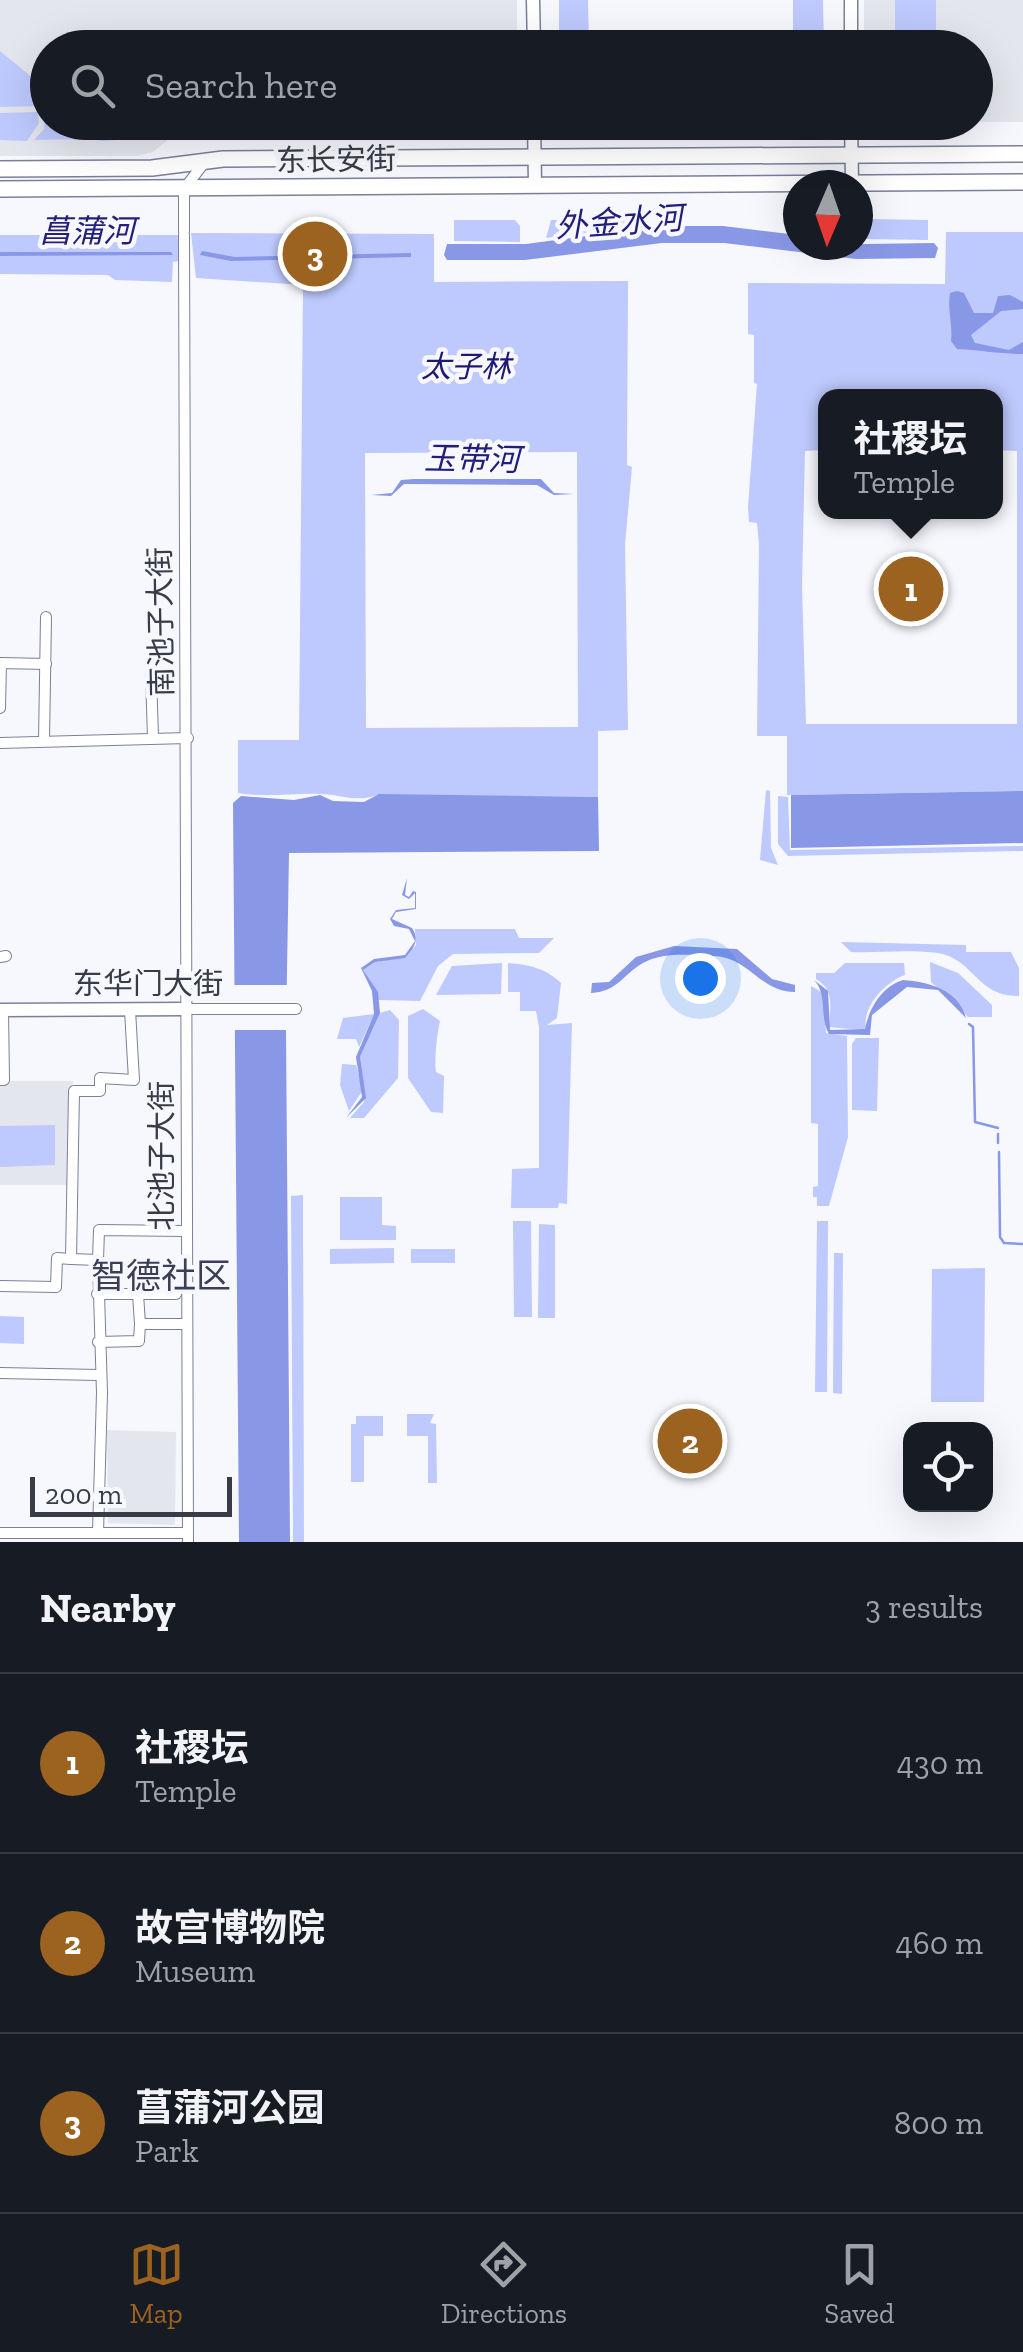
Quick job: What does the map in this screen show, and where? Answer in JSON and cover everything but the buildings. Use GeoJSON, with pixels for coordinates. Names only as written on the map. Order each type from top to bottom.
{"type":"FeatureCollection","features":[{"type":"Feature","properties":{"kind":"highway","name":"东长安街"},"geometry":{"type":"LineString","coordinates":[[0,170],[535,156],[1023,154]]}},
{"type":"Feature","properties":{"kind":"highway","name":"东长安街"},"geometry":{"type":"LineString","coordinates":[[0,189],[783,182]]}},
{"type":"Feature","properties":{"kind":"highway","name":"东长安街"},"geometry":{"type":"LineString","coordinates":[[873,182],[1023,182]]}},
{"type":"Feature","properties":{"kind":"main road"},"geometry":{"type":"LineString","coordinates":[[533,0],[534,30]]}},
{"type":"Feature","properties":{"kind":"main road"},"geometry":{"type":"LineString","coordinates":[[851,0],[851,30]]}},
{"type":"Feature","properties":{"kind":"main road"},"geometry":{"type":"LineString","coordinates":[[534,184],[535,140]]}},
{"type":"Feature","properties":{"kind":"main road"},"geometry":{"type":"LineString","coordinates":[[852,140],[852,170]]}},
{"type":"Feature","properties":{"kind":"main road","name":"东华门大街"},"geometry":{"type":"LineString","coordinates":[[1,1010],[187,1009]]}},
{"type":"Feature","properties":{"kind":"street"},"geometry":{"type":"LineString","coordinates":[[184,189],[204,162]]}},
{"type":"Feature","properties":{"kind":"street","name":"南池子大街"},"geometry":{"type":"LineString","coordinates":[[184,189],[187,1009]]}},
{"type":"Feature","properties":{"kind":"street"},"geometry":{"type":"LineString","coordinates":[[44,741],[46,617]]}},
{"type":"Feature","properties":{"kind":"street"},"geometry":{"type":"LineString","coordinates":[[0,708],[1,663],[46,664]]}},
{"type":"Feature","properties":{"kind":"street"},"geometry":{"type":"LineString","coordinates":[[151,675],[153,738]]}},
{"type":"Feature","properties":{"kind":"street"},"geometry":{"type":"LineString","coordinates":[[0,743],[188,738]]}},
{"type":"Feature","properties":{"kind":"street","name":"东华门大街"},"geometry":{"type":"LineString","coordinates":[[187,1009],[292,1009]]}},
{"type":"Feature","properties":{"kind":"street","name":"北池子大街"},"geometry":{"type":"LineString","coordinates":[[187,1009],[188,1538]]}},
{"type":"Feature","properties":{"kind":"street"},"geometry":{"type":"LineString","coordinates":[[0,1080],[4,1080],[1,1010]]}},
{"type":"Feature","properties":{"kind":"street"},"geometry":{"type":"LineString","coordinates":[[71,1259],[74,1091],[100,1091],[100,1078],[134,1080],[130,1010]]}},
{"type":"Feature","properties":{"kind":"street"},"geometry":{"type":"LineString","coordinates":[[98,1533],[99,1230],[187,1230]]}},
{"type":"Feature","properties":{"kind":"street"},"geometry":{"type":"LineString","coordinates":[[0,1286],[56,1287],[57,1258],[98,1260]]}},
{"type":"Feature","properties":{"kind":"street"},"geometry":{"type":"LineString","coordinates":[[97,1294],[176,1294]]}},
{"type":"Feature","properties":{"kind":"street"},"geometry":{"type":"LineString","coordinates":[[98,1342],[139,1340],[138,1294]]}},
{"type":"Feature","properties":{"kind":"street"},"geometry":{"type":"LineString","coordinates":[[140,1324],[186,1324]]}},
{"type":"Feature","properties":{"kind":"street"},"geometry":{"type":"LineString","coordinates":[[0,1373],[98,1374]]}},
{"type":"Feature","properties":{"kind":"street"},"geometry":{"type":"LineString","coordinates":[[0,1534],[98,1533],[188,1538]]}},
{"type":"Feature","properties":{"kind":"shaded area"},"geometry":{"type":"Polygon","coordinates":[[[0,0],[517,0],[517,30],[30,30],[30,140],[168,140],[153,152],[137,156],[0,156],[0,0]]]}},
{"type":"Feature","properties":{"kind":"shaded area"},"geometry":{"type":"Polygon","coordinates":[[[864,0],[1023,0],[1023,122],[993,122],[993,30],[864,30],[864,0]]]}},
{"type":"Feature","properties":{"kind":"shaded area"},"geometry":{"type":"Polygon","coordinates":[[[662,226],[723,226],[783,233],[783,250],[724,243],[662,243],[525,260],[447,260],[444,255],[447,244],[526,244],[662,226]]]}},
{"type":"Feature","properties":{"kind":"shaded area"},"geometry":{"type":"Polygon","coordinates":[[[934,243],[938,248],[935,258],[873,259],[873,244],[934,243]]]}},
{"type":"Feature","properties":{"kind":"shaded area"},"geometry":{"type":"Polygon","coordinates":[[[202,251],[235,257],[411,253],[411,257],[231,261],[200,255],[202,251]]]}},
{"type":"Feature","properties":{"kind":"shaded area"},"geometry":{"type":"Polygon","coordinates":[[[0,252],[171,252],[173,255],[0,256],[0,252]]]}},
{"type":"Feature","properties":{"kind":"shaded area"},"geometry":{"type":"Polygon","coordinates":[[[950,293],[964,293],[974,313],[993,313],[998,296],[1010,295],[1023,302],[1023,309],[1001,311],[971,335],[975,343],[1009,350],[1023,342],[1023,354],[957,349],[951,341],[949,305],[950,293]]]}},
{"type":"Feature","properties":{"kind":"shaded area"},"geometry":{"type":"Polygon","coordinates":[[[541,479],[554,493],[574,494],[554,495],[537,485],[404,484],[391,496],[371,495],[392,493],[401,480],[541,479]]]}},
{"type":"Feature","properties":{"kind":"shaded area"},"geometry":{"type":"Polygon","coordinates":[[[1023,791],[1023,843],[791,848],[791,795],[1023,791]]]}},
{"type":"Feature","properties":{"kind":"shaded area"},"geometry":{"type":"Polygon","coordinates":[[[379,794],[598,797],[599,851],[289,853],[286,1030],[290,1542],[239,1542],[233,803],[241,796],[294,800],[320,795],[333,801],[364,802],[379,794]]]}},
{"type":"Feature","properties":{"kind":"shaded area"},"geometry":{"type":"Polygon","coordinates":[[[407,878],[405,895],[416,892],[416,909],[396,912],[392,919],[412,928],[416,936],[415,944],[405,958],[375,962],[363,970],[378,992],[380,1013],[360,1057],[366,1098],[346,1118],[362,1097],[356,1057],[374,1014],[372,991],[361,968],[374,959],[405,955],[415,941],[409,929],[394,926],[390,919],[396,910],[415,908],[415,893],[409,899],[402,895],[407,878]]]}},
{"type":"Feature","properties":{"kind":"shaded area"},"geometry":{"type":"Polygon","coordinates":[[[674,946],[737,949],[772,979],[795,985],[795,992],[772,987],[725,958],[686,955],[651,960],[614,986],[591,993],[592,983],[609,982],[636,957],[674,946]]]}},
{"type":"Feature","properties":{"kind":"shaded area"},"geometry":{"type":"Polygon","coordinates":[[[814,980],[828,991],[830,1030],[865,1029],[877,1000],[903,980],[923,983],[950,994],[966,1018],[938,990],[907,987],[872,1015],[870,1035],[829,1034],[821,992],[814,980]]]}},
{"type":"Feature","properties":{"kind":"shaded area"},"geometry":{"type":"Polygon","coordinates":[[[0,1081],[73,1081],[68,1185],[0,1185],[0,1081]]]}},
{"type":"Feature","properties":{"kind":"shaded area"},"geometry":{"type":"Polygon","coordinates":[[[107,1430],[176,1432],[175,1525],[108,1523],[107,1430]]]}},
{"type":"Feature","properties":{"kind":"green space"},"geometry":{"type":"Polygon","coordinates":[[[559,0],[588,0],[589,30],[559,30],[559,0]]]}},
{"type":"Feature","properties":{"kind":"green space"},"geometry":{"type":"Polygon","coordinates":[[[793,0],[823,0],[824,30],[793,30],[793,0]]]}},
{"type":"Feature","properties":{"kind":"green space"},"geometry":{"type":"Polygon","coordinates":[[[895,0],[936,0],[936,30],[895,30],[895,0]]]}},
{"type":"Feature","properties":{"kind":"green space"},"geometry":{"type":"Polygon","coordinates":[[[0,51],[30,76],[30,106],[0,107],[0,51]]]}},
{"type":"Feature","properties":{"kind":"green space"},"geometry":{"type":"Polygon","coordinates":[[[30,112],[27,141],[0,140],[0,113],[30,112]]]}},
{"type":"Feature","properties":{"kind":"green space"},"geometry":{"type":"Polygon","coordinates":[[[873,219],[928,220],[928,240],[873,239],[873,219]]]}},
{"type":"Feature","properties":{"kind":"green space"},"geometry":{"type":"Polygon","coordinates":[[[454,220],[515,220],[520,226],[520,242],[454,241],[454,220]]]}},
{"type":"Feature","properties":{"kind":"green space"},"geometry":{"type":"Polygon","coordinates":[[[551,220],[632,220],[631,227],[546,238],[551,220]]]}},
{"type":"Feature","properties":{"kind":"green space"},"geometry":{"type":"Polygon","coordinates":[[[946,232],[1023,232],[1023,791],[787,795],[787,736],[757,736],[759,545],[757,523],[749,522],[748,507],[757,384],[754,335],[748,334],[748,283],[945,284],[946,232]]]}},
{"type":"Feature","properties":{"kind":"green space","name":"太子林"},"geometry":{"type":"Polygon","coordinates":[[[191,233],[434,234],[434,282],[628,281],[627,465],[632,467],[625,545],[628,730],[598,731],[598,797],[355,798],[238,793],[238,740],[299,740],[303,285],[196,278],[191,233]],[[577,452],[365,453],[366,728],[578,727],[577,452]]]}},
{"type":"Feature","properties":{"kind":"green space"},"geometry":{"type":"Polygon","coordinates":[[[0,235],[179,235],[179,261],[173,262],[172,282],[115,280],[108,275],[0,274],[0,235]]]}},
{"type":"Feature","properties":{"kind":"green space"},"geometry":{"type":"Polygon","coordinates":[[[766,790],[770,791],[771,848],[778,865],[760,860],[766,790]]]}},
{"type":"Feature","properties":{"kind":"green space"},"geometry":{"type":"Polygon","coordinates":[[[778,796],[788,797],[790,850],[1023,846],[1023,851],[788,856],[778,844],[778,796]]]}},
{"type":"Feature","properties":{"kind":"green space"},"geometry":{"type":"Polygon","coordinates":[[[415,929],[515,929],[519,938],[554,938],[539,953],[453,954],[438,966],[420,1001],[379,1000],[363,970],[375,962],[405,957],[416,945],[415,929]]]}},
{"type":"Feature","properties":{"kind":"green space"},"geometry":{"type":"Polygon","coordinates":[[[841,942],[966,945],[966,952],[1011,952],[1019,968],[1019,996],[994,991],[960,962],[938,953],[851,952],[841,942]]]}},
{"type":"Feature","properties":{"kind":"green space"},"geometry":{"type":"Polygon","coordinates":[[[930,962],[958,973],[992,1005],[992,1017],[968,1017],[931,982],[930,962]]]}},
{"type":"Feature","properties":{"kind":"green space"},"geometry":{"type":"Polygon","coordinates":[[[502,963],[501,994],[436,995],[452,966],[502,963]]]}},
{"type":"Feature","properties":{"kind":"green space"},"geometry":{"type":"Polygon","coordinates":[[[508,963],[537,968],[561,983],[557,1018],[547,1025],[572,1023],[567,1204],[559,1203],[558,1208],[511,1208],[512,1169],[539,1168],[539,1027],[536,1011],[520,1011],[520,992],[508,992],[508,963]]]}},
{"type":"Feature","properties":{"kind":"green space"},"geometry":{"type":"Polygon","coordinates":[[[845,963],[904,963],[905,975],[876,996],[862,1030],[829,1027],[829,994],[816,979],[816,973],[834,973],[845,963]]]}},
{"type":"Feature","properties":{"kind":"green space"},"geometry":{"type":"Polygon","coordinates":[[[811,986],[823,993],[826,1033],[847,1036],[848,1137],[829,1206],[817,1206],[817,1197],[813,1197],[813,1187],[818,1186],[818,1124],[811,1123],[811,986]]]}},
{"type":"Feature","properties":{"kind":"green space"},"geometry":{"type":"Polygon","coordinates":[[[423,1009],[440,1021],[435,1067],[444,1076],[443,1113],[431,1112],[408,1078],[408,1016],[423,1009]]]}},
{"type":"Feature","properties":{"kind":"green space"},"geometry":{"type":"Polygon","coordinates":[[[390,1010],[399,1020],[398,1078],[364,1118],[350,1118],[364,1102],[360,1057],[380,1013],[390,1010]]]}},
{"type":"Feature","properties":{"kind":"green space"},"geometry":{"type":"Polygon","coordinates":[[[374,1014],[359,1047],[356,1039],[337,1039],[343,1018],[374,1014]]]}},
{"type":"Feature","properties":{"kind":"green space"},"geometry":{"type":"Polygon","coordinates":[[[856,1038],[879,1038],[877,1111],[852,1110],[852,1044],[856,1038]]]}},
{"type":"Feature","properties":{"kind":"green space"},"geometry":{"type":"Polygon","coordinates":[[[342,1064],[356,1065],[363,1090],[349,1111],[340,1085],[342,1064]]]}},
{"type":"Feature","properties":{"kind":"green space"},"geometry":{"type":"Polygon","coordinates":[[[55,1125],[55,1165],[0,1167],[0,1126],[55,1125]]]}},
{"type":"Feature","properties":{"kind":"green space"},"geometry":{"type":"Polygon","coordinates":[[[303,1195],[304,1542],[293,1542],[291,1196],[303,1195]]]}},
{"type":"Feature","properties":{"kind":"green space"},"geometry":{"type":"Polygon","coordinates":[[[340,1197],[382,1197],[382,1225],[396,1226],[396,1240],[340,1240],[340,1197]]]}},
{"type":"Feature","properties":{"kind":"green space"},"geometry":{"type":"Polygon","coordinates":[[[513,1221],[531,1221],[532,1317],[514,1317],[513,1221]]]}},
{"type":"Feature","properties":{"kind":"green space"},"geometry":{"type":"Polygon","coordinates":[[[817,1221],[828,1221],[827,1392],[815,1392],[817,1221]]]}},
{"type":"Feature","properties":{"kind":"green space"},"geometry":{"type":"Polygon","coordinates":[[[539,1224],[555,1225],[555,1318],[538,1318],[539,1224]]]}},
{"type":"Feature","properties":{"kind":"green space"},"geometry":{"type":"Polygon","coordinates":[[[394,1248],[394,1263],[330,1264],[330,1249],[394,1248]]]}},
{"type":"Feature","properties":{"kind":"green space"},"geometry":{"type":"Polygon","coordinates":[[[411,1249],[455,1249],[455,1263],[411,1263],[411,1249]]]}},
{"type":"Feature","properties":{"kind":"green space"},"geometry":{"type":"Polygon","coordinates":[[[834,1253],[843,1253],[842,1394],[833,1393],[834,1253]]]}},
{"type":"Feature","properties":{"kind":"green space"},"geometry":{"type":"Polygon","coordinates":[[[985,1268],[984,1402],[931,1402],[932,1269],[985,1268]]]}},
{"type":"Feature","properties":{"kind":"green space"},"geometry":{"type":"Polygon","coordinates":[[[0,1316],[24,1317],[24,1344],[0,1343],[0,1316]]]}},
{"type":"Feature","properties":{"kind":"green space"},"geometry":{"type":"Polygon","coordinates":[[[407,1414],[434,1414],[430,1423],[436,1424],[437,1483],[428,1483],[428,1436],[407,1436],[407,1414]]]}},
{"type":"Feature","properties":{"kind":"green space"},"geometry":{"type":"Polygon","coordinates":[[[356,1416],[383,1416],[383,1436],[364,1436],[364,1482],[351,1482],[351,1424],[356,1424],[356,1416]]]}},
{"type":"Feature","properties":{"kind":"pier"},"geometry":{"type":"Polygon","coordinates":[[[233,985],[287,985],[287,1030],[233,1030],[233,985]]]}},
{"type":"Feature","properties":{"kind":"waterway"},"geometry":{"type":"LineString","coordinates":[[969,1024],[973,1027],[975,1122],[998,1128]]}},
{"type":"Feature","properties":{"kind":"waterway"},"geometry":{"type":"LineString","coordinates":[[998,1134],[998,1143]]}},
{"type":"Feature","properties":{"kind":"waterway"},"geometry":{"type":"LineString","coordinates":[[999,1152],[1000,1237],[1004,1243],[1023,1244]]}},
{"type":"Feature","properties":{"kind":"place","name":"菖蒲河公园"},"geometry":{"type":"Point","coordinates":[315,254]}},
{"type":"Feature","properties":{"kind":"place","name":"社稷坛"},"geometry":{"type":"Point","coordinates":[911,589]}},
{"type":"Feature","properties":{"kind":"place","name":"故宫博物院"},"geometry":{"type":"Point","coordinates":[690,1441]}},
{"type":"Feature","properties":{"kind":"district","name":"智德社区"},"geometry":{"type":"Point","coordinates":[161,1276]}},
{"type":"Feature","properties":{"kind":"water label","name":"外金水河"},"geometry":{"type":"Point","coordinates":[619,222]}},
{"type":"Feature","properties":{"kind":"water label","name":"菖蒲河"},"geometry":{"type":"Point","coordinates":[87,231]}},
{"type":"Feature","properties":{"kind":"water label","name":"玉带河"},"geometry":{"type":"Point","coordinates":[472,459]}}]}
